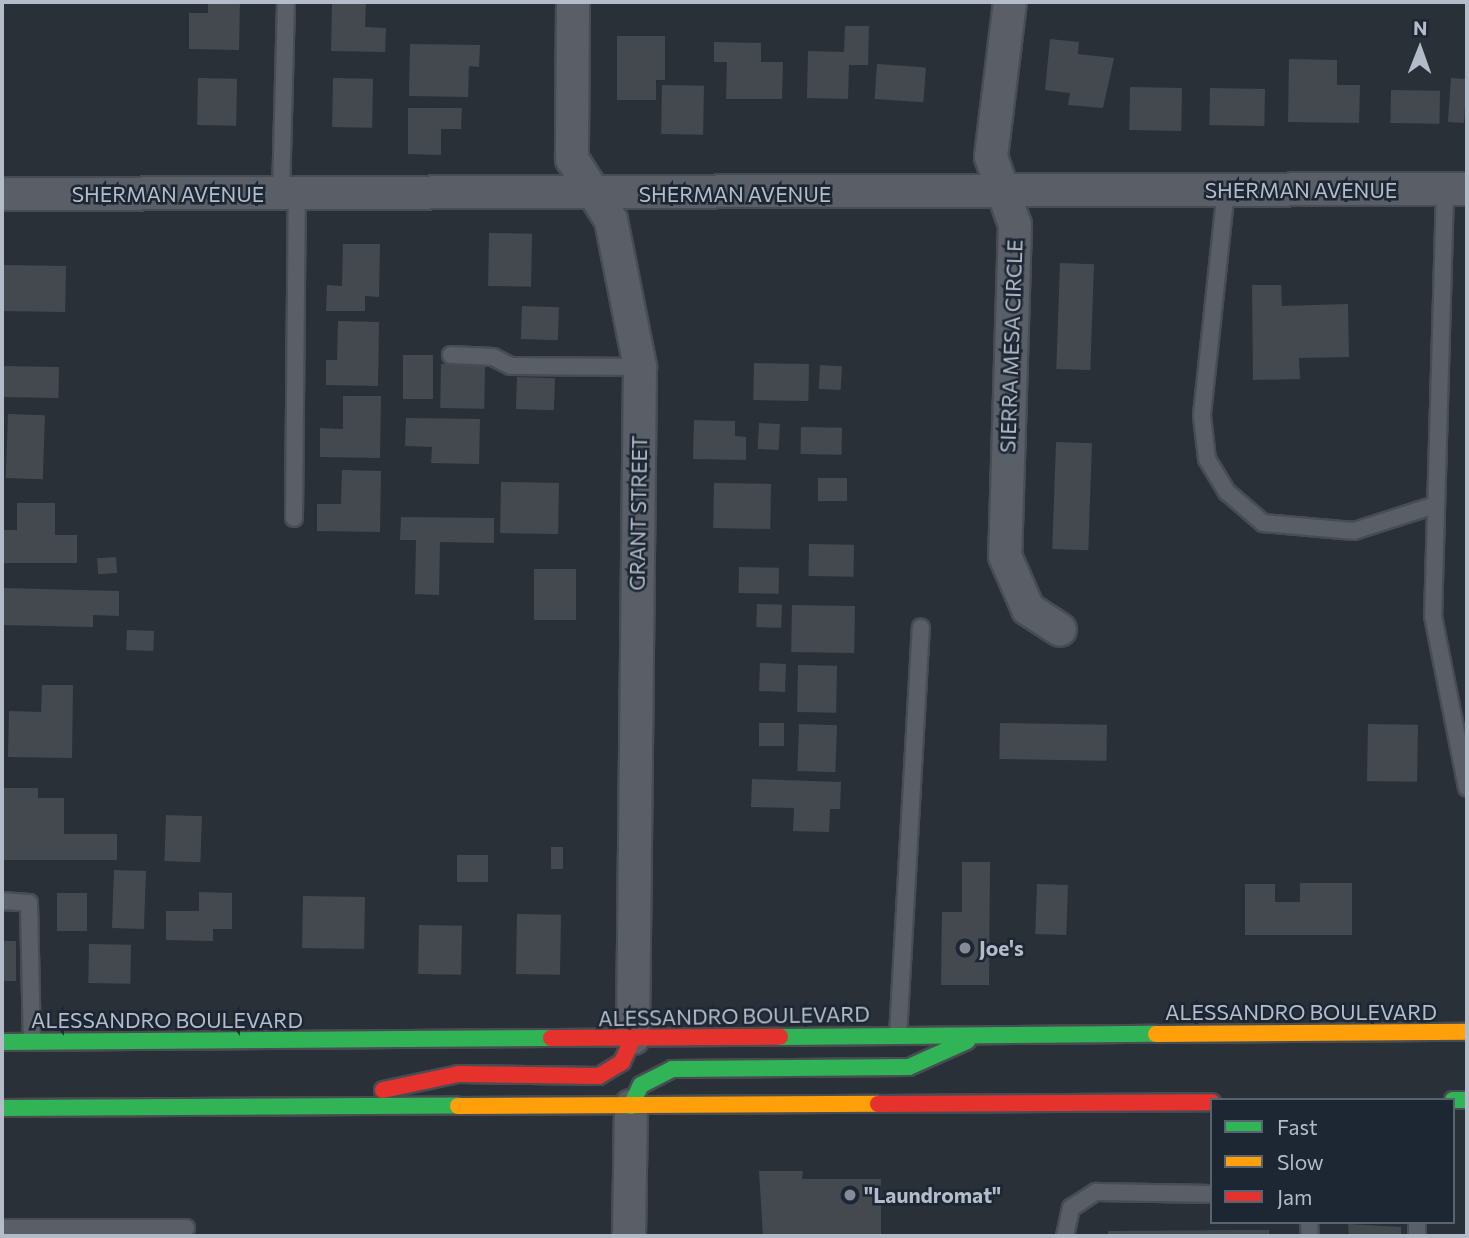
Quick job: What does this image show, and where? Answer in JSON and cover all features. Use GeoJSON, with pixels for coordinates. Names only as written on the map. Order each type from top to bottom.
{"type":"FeatureCollection","features":[{"type":"Feature","properties":{"kind":"main road","name":"ALESSANDRO BOULEVARD"},"geometry":{"type":"LineString","coordinates":[[2,1042],[1467,1032]]}},
{"type":"Feature","properties":{"kind":"main road"},"geometry":{"type":"LineString","coordinates":[[631,1106],[641,1085],[672,1069],[909,1067],[981,1035]]}},
{"type":"Feature","properties":{"kind":"main road"},"geometry":{"type":"LineString","coordinates":[[298,1107],[458,1074],[599,1076],[622,1062],[633,1038]]}},
{"type":"Feature","properties":{"kind":"main road"},"geometry":{"type":"LineString","coordinates":[[2,1108],[1210,1102]]}},
{"type":"Feature","properties":{"kind":"street","name":"GRANT STREET"},"geometry":{"type":"LineString","coordinates":[[573,2],[572,159],[611,220],[640,367],[633,1038]]}},
{"type":"Feature","properties":{"kind":"street","name":"SIERRA MESA CIRCLE"},"geometry":{"type":"LineString","coordinates":[[1010,2],[991,157],[1014,225],[1005,556],[1028,609],[1060,630]]}},
{"type":"Feature","properties":{"kind":"street","name":"SHERMAN AVENUE"},"geometry":{"type":"LineString","coordinates":[[2,194],[593,195],[1456,190]]}},
{"type":"Feature","properties":{"kind":"street"},"geometry":{"type":"LineString","coordinates":[[629,1236],[631,1106]]}},
{"type":"Feature","properties":{"kind":"lane"},"geometry":{"type":"LineString","coordinates":[[286,2],[294,518]]}},
{"type":"Feature","properties":{"kind":"lane"},"geometry":{"type":"LineString","coordinates":[[1226,190],[1202,416],[1207,459],[1227,492],[1263,523],[1354,531],[1435,505]]}},
{"type":"Feature","properties":{"kind":"lane"},"geometry":{"type":"LineString","coordinates":[[1456,190],[1435,505],[1433,616],[1467,788]]}},
{"type":"Feature","properties":{"kind":"lane"},"geometry":{"type":"LineString","coordinates":[[451,355],[493,357],[511,366],[640,367]]}},
{"type":"Feature","properties":{"kind":"lane"},"geometry":{"type":"LineString","coordinates":[[898,1036],[921,628]]}},
{"type":"Feature","properties":{"kind":"lane"},"geometry":{"type":"LineString","coordinates":[[2,901],[29,902],[32,1042]]}},
{"type":"Feature","properties":{"kind":"lane"},"geometry":{"type":"LineString","coordinates":[[1065,1236],[1071,1208],[1096,1192],[1210,1194]]}},
{"type":"Feature","properties":{"kind":"lane"},"geometry":{"type":"LineString","coordinates":[[2,1228],[186,1228]]}},
{"type":"Feature","properties":{"kind":"building"},"geometry":{"type":"Polygon","coordinates":[[[208,2],[240,2],[239,50],[189,49],[189,13],[208,13],[208,2]]]}},
{"type":"Feature","properties":{"kind":"building"},"geometry":{"type":"Polygon","coordinates":[[[332,2],[366,2],[365,27],[386,28],[385,52],[331,51],[332,2]]]}},
{"type":"Feature","properties":{"kind":"building"},"geometry":{"type":"Polygon","coordinates":[[[845,26],[869,26],[868,65],[849,65],[848,99],[807,98],[808,51],[844,52],[845,26]]]}},
{"type":"Feature","properties":{"kind":"building"},"geometry":{"type":"Polygon","coordinates":[[[617,36],[665,36],[665,80],[656,80],[656,100],[617,100],[617,36]]]}},
{"type":"Feature","properties":{"kind":"building"},"geometry":{"type":"Polygon","coordinates":[[[1050,39],[1079,42],[1078,54],[1114,58],[1103,108],[1068,105],[1070,93],[1045,90],[1050,39]]]}},
{"type":"Feature","properties":{"kind":"building"},"geometry":{"type":"Polygon","coordinates":[[[714,42],[761,43],[761,62],[783,62],[782,99],[726,99],[727,62],[714,62],[714,42]]]}},
{"type":"Feature","properties":{"kind":"building"},"geometry":{"type":"Polygon","coordinates":[[[410,44],[480,45],[479,67],[469,66],[468,97],[409,96],[410,44]]]}},
{"type":"Feature","properties":{"kind":"building"},"geometry":{"type":"Polygon","coordinates":[[[1289,59],[1337,60],[1337,85],[1360,85],[1359,123],[1288,122],[1289,59]]]}},
{"type":"Feature","properties":{"kind":"building"},"geometry":{"type":"Polygon","coordinates":[[[877,64],[926,67],[923,102],[875,99],[877,64]]]}},
{"type":"Feature","properties":{"kind":"building"},"geometry":{"type":"Polygon","coordinates":[[[198,78],[237,79],[236,126],[197,125],[198,78]]]}},
{"type":"Feature","properties":{"kind":"building"},"geometry":{"type":"Polygon","coordinates":[[[333,78],[373,79],[372,128],[332,127],[333,78]]]}},
{"type":"Feature","properties":{"kind":"building"},"geometry":{"type":"Polygon","coordinates":[[[1451,78],[1467,79],[1464,123],[1448,122],[1451,78]]]}},
{"type":"Feature","properties":{"kind":"building"},"geometry":{"type":"Polygon","coordinates":[[[662,85],[704,86],[703,135],[661,134],[662,85]]]}},
{"type":"Feature","properties":{"kind":"building"},"geometry":{"type":"Polygon","coordinates":[[[1130,87],[1182,88],[1181,131],[1129,130],[1130,87]]]}},
{"type":"Feature","properties":{"kind":"building"},"geometry":{"type":"Polygon","coordinates":[[[1210,88],[1265,89],[1264,126],[1209,125],[1210,88]]]}},
{"type":"Feature","properties":{"kind":"building"},"geometry":{"type":"Polygon","coordinates":[[[1391,90],[1440,91],[1439,124],[1390,123],[1391,90]]]}},
{"type":"Feature","properties":{"kind":"building"},"geometry":{"type":"Polygon","coordinates":[[[408,108],[462,108],[461,129],[441,129],[441,155],[408,154],[408,108]]]}},
{"type":"Feature","properties":{"kind":"building"},"geometry":{"type":"Polygon","coordinates":[[[489,233],[532,234],[531,287],[488,286],[489,233]]]}},
{"type":"Feature","properties":{"kind":"building"},"geometry":{"type":"Polygon","coordinates":[[[343,244],[380,244],[379,297],[365,296],[365,311],[326,311],[327,285],[342,286],[343,244]]]}},
{"type":"Feature","properties":{"kind":"building"},"geometry":{"type":"Polygon","coordinates":[[[1060,263],[1094,264],[1090,370],[1056,369],[1060,263]]]}},
{"type":"Feature","properties":{"kind":"building"},"geometry":{"type":"Polygon","coordinates":[[[2,265],[66,266],[65,312],[2,311],[2,265]]]}},
{"type":"Feature","properties":{"kind":"building"},"geometry":{"type":"Polygon","coordinates":[[[1252,285],[1281,285],[1282,306],[1348,304],[1349,357],[1299,358],[1300,379],[1253,380],[1252,285]]]}},
{"type":"Feature","properties":{"kind":"building"},"geometry":{"type":"Polygon","coordinates":[[[522,306],[559,307],[558,340],[521,339],[522,306]]]}},
{"type":"Feature","properties":{"kind":"building"},"geometry":{"type":"Polygon","coordinates":[[[338,321],[379,322],[378,386],[326,385],[326,360],[337,360],[338,321]]]}},
{"type":"Feature","properties":{"kind":"building"},"geometry":{"type":"Polygon","coordinates":[[[403,355],[433,355],[433,399],[403,399],[403,355]]]}},
{"type":"Feature","properties":{"kind":"building"},"geometry":{"type":"Polygon","coordinates":[[[754,363],[809,364],[808,401],[753,400],[754,363]]]}},
{"type":"Feature","properties":{"kind":"building"},"geometry":{"type":"Polygon","coordinates":[[[441,364],[485,365],[484,409],[440,408],[441,364]]]}},
{"type":"Feature","properties":{"kind":"building"},"geometry":{"type":"Polygon","coordinates":[[[820,365],[842,366],[841,390],[819,389],[820,365]]]}},
{"type":"Feature","properties":{"kind":"building"},"geometry":{"type":"Polygon","coordinates":[[[2,366],[59,367],[58,398],[2,397],[2,366]]]}},
{"type":"Feature","properties":{"kind":"building"},"geometry":{"type":"Polygon","coordinates":[[[517,377],[555,378],[554,410],[516,409],[517,377]]]}},
{"type":"Feature","properties":{"kind":"building"},"geometry":{"type":"Polygon","coordinates":[[[343,396],[381,396],[380,458],[320,457],[320,428],[343,429],[343,396]]]}},
{"type":"Feature","properties":{"kind":"building"},"geometry":{"type":"Polygon","coordinates":[[[8,414],[45,415],[43,479],[6,478],[8,414]]]}},
{"type":"Feature","properties":{"kind":"building"},"geometry":{"type":"Polygon","coordinates":[[[406,418],[480,419],[479,464],[431,463],[432,447],[405,446],[406,418]]]}},
{"type":"Feature","properties":{"kind":"building"},"geometry":{"type":"Polygon","coordinates":[[[694,420],[735,421],[735,436],[746,437],[746,460],[693,459],[694,420]]]}},
{"type":"Feature","properties":{"kind":"building"},"geometry":{"type":"Polygon","coordinates":[[[759,423],[780,424],[779,450],[758,449],[759,423]]]}},
{"type":"Feature","properties":{"kind":"building"},"geometry":{"type":"Polygon","coordinates":[[[801,427],[842,428],[842,455],[801,454],[801,427]]]}},
{"type":"Feature","properties":{"kind":"building"},"geometry":{"type":"Polygon","coordinates":[[[1056,442],[1092,443],[1088,550],[1052,549],[1056,442]]]}},
{"type":"Feature","properties":{"kind":"building"},"geometry":{"type":"Polygon","coordinates":[[[342,470],[381,471],[380,532],[317,531],[317,504],[341,504],[342,470]]]}},
{"type":"Feature","properties":{"kind":"building"},"geometry":{"type":"Polygon","coordinates":[[[818,478],[847,478],[847,501],[818,501],[818,478]]]}},
{"type":"Feature","properties":{"kind":"building"},"geometry":{"type":"Polygon","coordinates":[[[501,482],[559,483],[558,534],[500,533],[501,482]]]}},
{"type":"Feature","properties":{"kind":"building"},"geometry":{"type":"Polygon","coordinates":[[[714,483],[771,484],[770,529],[713,528],[714,483]]]}},
{"type":"Feature","properties":{"kind":"building"},"geometry":{"type":"Polygon","coordinates":[[[17,503],[55,503],[55,535],[77,535],[77,563],[2,563],[2,530],[17,530],[17,503]]]}},
{"type":"Feature","properties":{"kind":"building"},"geometry":{"type":"Polygon","coordinates":[[[401,517],[494,518],[494,543],[440,542],[439,595],[415,594],[416,540],[400,540],[401,517]]]}},
{"type":"Feature","properties":{"kind":"building"},"geometry":{"type":"Polygon","coordinates":[[[809,544],[854,545],[853,577],[808,576],[809,544]]]}},
{"type":"Feature","properties":{"kind":"building"},"geometry":{"type":"Polygon","coordinates":[[[116,557],[117,573],[98,574],[97,558],[116,557]]]}},
{"type":"Feature","properties":{"kind":"building"},"geometry":{"type":"Polygon","coordinates":[[[739,567],[779,568],[779,594],[739,593],[739,567]]]}},
{"type":"Feature","properties":{"kind":"building"},"geometry":{"type":"Polygon","coordinates":[[[534,569],[576,569],[576,620],[534,620],[534,569]]]}},
{"type":"Feature","properties":{"kind":"building"},"geometry":{"type":"Polygon","coordinates":[[[2,588],[119,591],[119,616],[93,615],[93,627],[2,625],[2,588]]]}},
{"type":"Feature","properties":{"kind":"building"},"geometry":{"type":"Polygon","coordinates":[[[757,604],[782,605],[781,628],[756,627],[757,604]]]}},
{"type":"Feature","properties":{"kind":"building"},"geometry":{"type":"Polygon","coordinates":[[[792,605],[855,606],[854,653],[791,652],[792,605]]]}},
{"type":"Feature","properties":{"kind":"building"},"geometry":{"type":"Polygon","coordinates":[[[127,630],[154,631],[153,651],[126,650],[127,630]]]}},
{"type":"Feature","properties":{"kind":"building"},"geometry":{"type":"Polygon","coordinates":[[[760,663],[786,664],[785,692],[759,691],[760,663]]]}},
{"type":"Feature","properties":{"kind":"building"},"geometry":{"type":"Polygon","coordinates":[[[798,665],[837,666],[836,713],[797,712],[798,665]]]}},
{"type":"Feature","properties":{"kind":"building"},"geometry":{"type":"Polygon","coordinates":[[[42,685],[73,685],[72,758],[8,757],[9,711],[41,712],[42,685]]]}},
{"type":"Feature","properties":{"kind":"building"},"geometry":{"type":"Polygon","coordinates":[[[759,723],[784,723],[784,746],[759,746],[759,723]]]}},
{"type":"Feature","properties":{"kind":"building"},"geometry":{"type":"Polygon","coordinates":[[[1000,723],[1107,725],[1106,761],[999,759],[1000,723]]]}},
{"type":"Feature","properties":{"kind":"building"},"geometry":{"type":"Polygon","coordinates":[[[799,724],[837,725],[835,772],[797,771],[799,724]]]}},
{"type":"Feature","properties":{"kind":"building"},"geometry":{"type":"Polygon","coordinates":[[[1368,724],[1418,725],[1417,782],[1367,781],[1368,724]]]}},
{"type":"Feature","properties":{"kind":"building"},"geometry":{"type":"Polygon","coordinates":[[[752,779],[841,782],[840,809],[830,809],[829,832],[793,831],[794,808],[751,807],[752,779]]]}},
{"type":"Feature","properties":{"kind":"building"},"geometry":{"type":"Polygon","coordinates":[[[2,788],[38,788],[38,798],[64,798],[64,834],[117,834],[117,860],[2,860],[2,788]]]}},
{"type":"Feature","properties":{"kind":"building"},"geometry":{"type":"Polygon","coordinates":[[[166,815],[202,816],[200,862],[164,861],[166,815]]]}},
{"type":"Feature","properties":{"kind":"building"},"geometry":{"type":"Polygon","coordinates":[[[551,847],[563,847],[563,869],[551,869],[551,847]]]}},
{"type":"Feature","properties":{"kind":"building"},"geometry":{"type":"Polygon","coordinates":[[[457,855],[488,855],[488,882],[457,882],[457,855]]]}},
{"type":"Feature","properties":{"kind":"building","name":"Joe's"},"geometry":{"type":"Polygon","coordinates":[[[962,862],[990,862],[989,985],[941,985],[942,912],[962,912],[962,862]]]}},
{"type":"Feature","properties":{"kind":"building"},"geometry":{"type":"Polygon","coordinates":[[[114,870],[146,871],[144,929],[112,928],[114,870]]]}},
{"type":"Feature","properties":{"kind":"building"},"geometry":{"type":"Polygon","coordinates":[[[1300,883],[1352,883],[1352,935],[1245,935],[1245,884],[1275,884],[1275,902],[1300,902],[1300,883]]]}},
{"type":"Feature","properties":{"kind":"building"},"geometry":{"type":"Polygon","coordinates":[[[1037,884],[1068,885],[1066,935],[1035,934],[1037,884]]]}},
{"type":"Feature","properties":{"kind":"building"},"geometry":{"type":"Polygon","coordinates":[[[199,892],[232,893],[232,929],[213,929],[213,941],[166,940],[166,911],[199,911],[199,892]]]}},
{"type":"Feature","properties":{"kind":"building"},"geometry":{"type":"Polygon","coordinates":[[[57,893],[87,893],[87,931],[57,931],[57,893]]]}},
{"type":"Feature","properties":{"kind":"building"},"geometry":{"type":"Polygon","coordinates":[[[303,896],[365,897],[364,949],[302,948],[303,896]]]}},
{"type":"Feature","properties":{"kind":"building"},"geometry":{"type":"Polygon","coordinates":[[[517,914],[561,915],[560,975],[516,974],[517,914]]]}},
{"type":"Feature","properties":{"kind":"building"},"geometry":{"type":"Polygon","coordinates":[[[419,925],[462,926],[461,975],[418,974],[419,925]]]}},
{"type":"Feature","properties":{"kind":"building"},"geometry":{"type":"Polygon","coordinates":[[[2,941],[16,941],[16,981],[2,981],[2,941]]]}},
{"type":"Feature","properties":{"kind":"building"},"geometry":{"type":"Polygon","coordinates":[[[89,944],[131,945],[130,984],[88,983],[89,944]]]}},
{"type":"Feature","properties":{"kind":"building"},"geometry":{"type":"Polygon","coordinates":[[[759,1171],[803,1171],[802,1179],[881,1179],[881,1236],[763,1236],[759,1171]]]}},
{"type":"Feature","properties":{"kind":"building"},"geometry":{"type":"Polygon","coordinates":[[[1348,1224],[1401,1227],[1401,1236],[1349,1236],[1348,1224]]]}},
{"type":"Feature","properties":{"kind":"building"},"geometry":{"type":"Polygon","coordinates":[[[1269,1230],[1269,1236],[1108,1236],[1108,1231],[1269,1230]]]}},
{"type":"Feature","properties":{"kind":"traffic: fast"},"geometry":{"type":"LineString","coordinates":[[780,1037],[1156,1034]]}},
{"type":"Feature","properties":{"kind":"traffic: fast"},"geometry":{"type":"LineString","coordinates":[[2,1042],[551,1038]]}},
{"type":"Feature","properties":{"kind":"traffic: fast"},"geometry":{"type":"LineString","coordinates":[[631,1106],[641,1085],[672,1069],[909,1067],[967,1041]]}},
{"type":"Feature","properties":{"kind":"traffic: fast"},"geometry":{"type":"LineString","coordinates":[[1455,1100],[1467,1100]]}},
{"type":"Feature","properties":{"kind":"traffic: fast"},"geometry":{"type":"LineString","coordinates":[[2,1108],[458,1106]]}},
{"type":"Feature","properties":{"kind":"traffic: slow"},"geometry":{"type":"LineString","coordinates":[[1156,1034],[1467,1032]]}},
{"type":"Feature","properties":{"kind":"traffic: slow"},"geometry":{"type":"LineString","coordinates":[[458,1106],[878,1104]]}},
{"type":"Feature","properties":{"kind":"traffic: jam"},"geometry":{"type":"LineString","coordinates":[[551,1038],[780,1037]]}},
{"type":"Feature","properties":{"kind":"traffic: jam"},"geometry":{"type":"LineString","coordinates":[[383,1090],[458,1074],[599,1076],[622,1062],[633,1038]]}},
{"type":"Feature","properties":{"kind":"traffic: jam"},"geometry":{"type":"LineString","coordinates":[[878,1104],[1210,1102]]}},
{"type":"Feature","properties":{"kind":"place","name":"Joe's"},"geometry":{"type":"Point","coordinates":[965,948]}},
{"type":"Feature","properties":{"kind":"place","name":"\"Laundromat\""},"geometry":{"type":"Point","coordinates":[850,1195]}}]}
